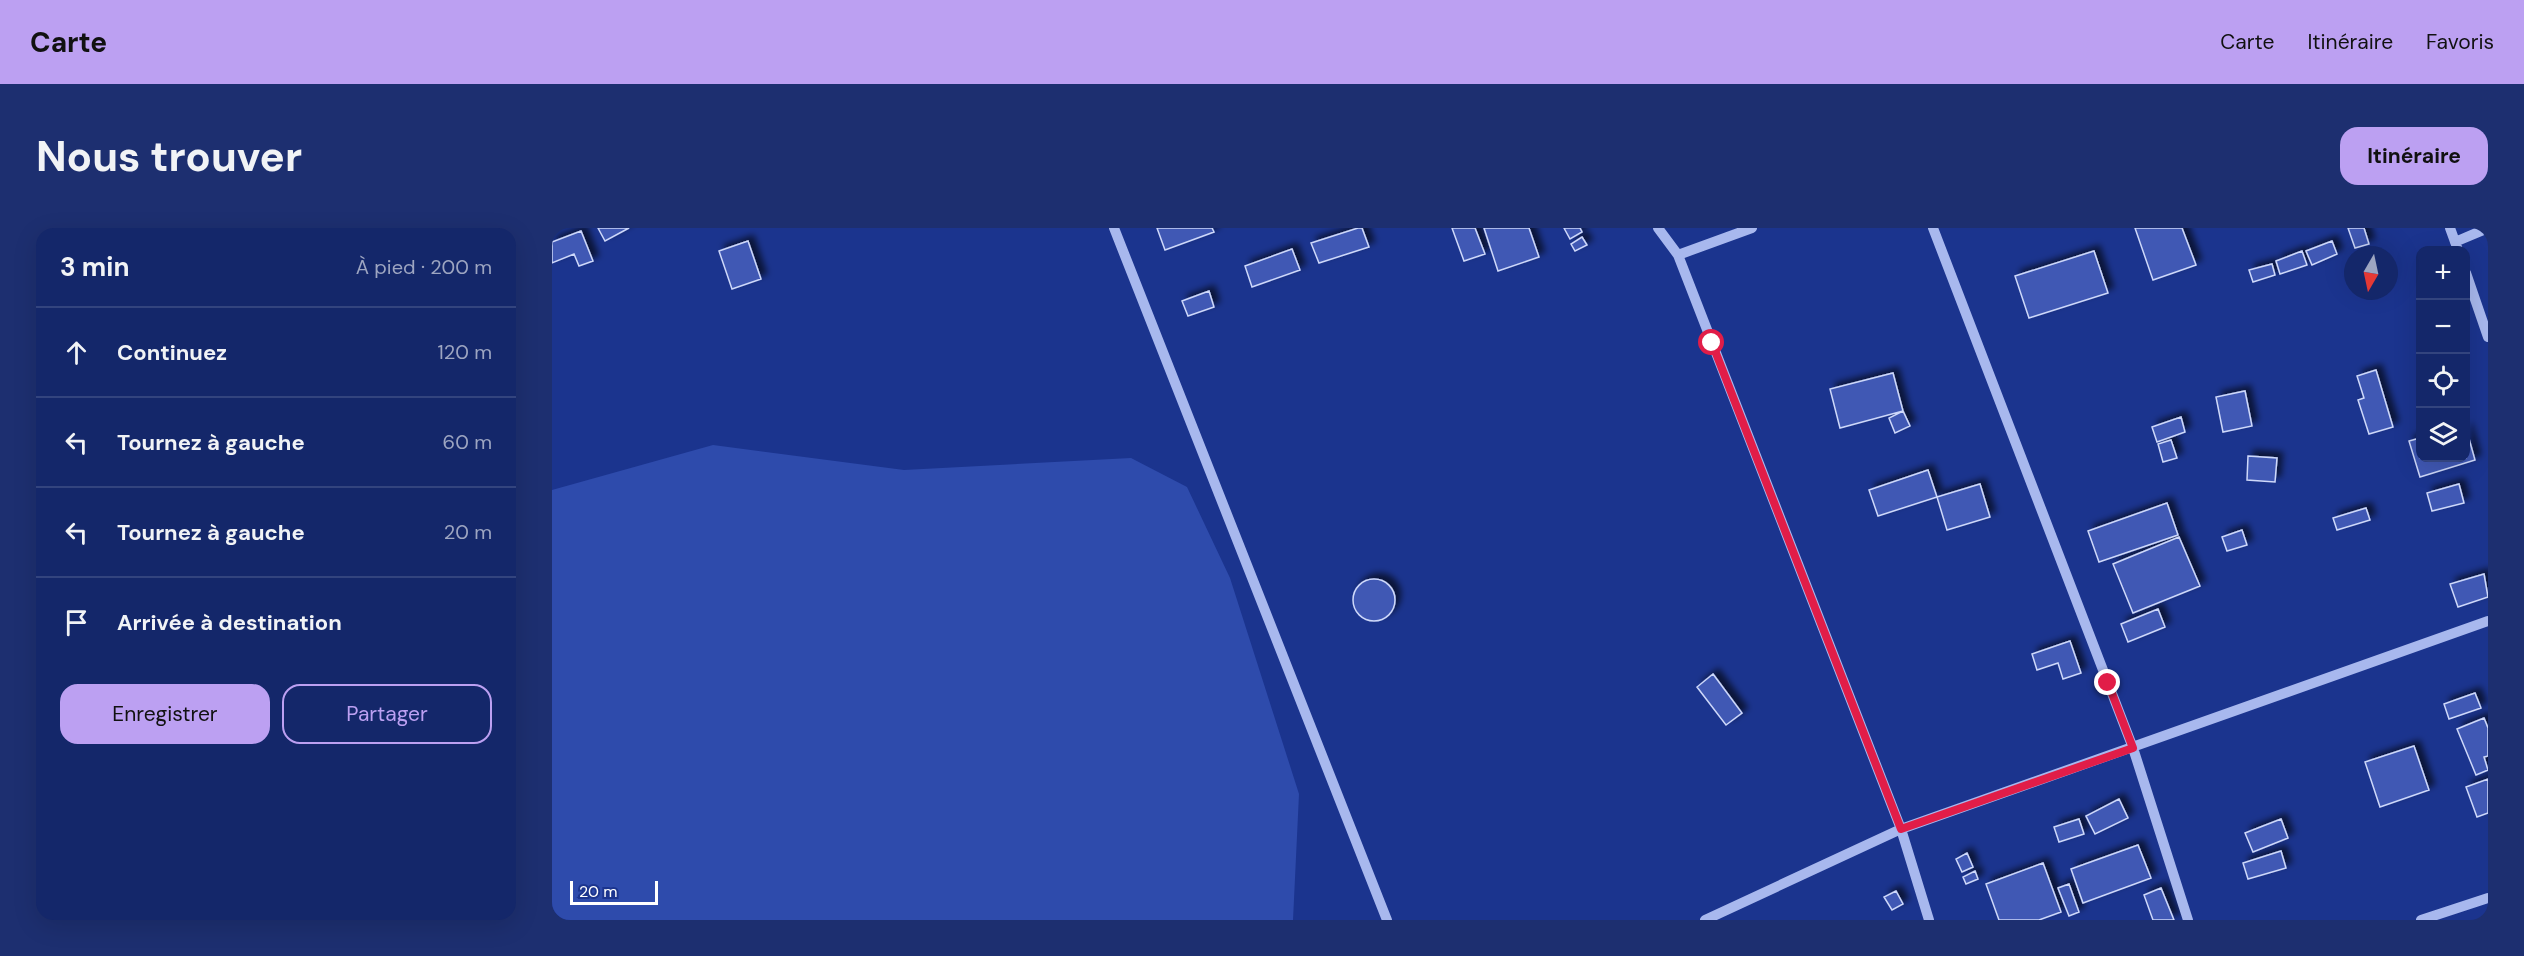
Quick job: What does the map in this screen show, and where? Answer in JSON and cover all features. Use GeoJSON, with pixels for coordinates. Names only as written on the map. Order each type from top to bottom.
{"type":"FeatureCollection","features":[{"type":"Feature","properties":{"kind":"street"},"geometry":{"type":"LineString","coordinates":[[1114,228],[1387,920]]}},
{"type":"Feature","properties":{"kind":"street"},"geometry":{"type":"LineString","coordinates":[[1658,228],[1678,255],[1901,829],[1929,920]]}},
{"type":"Feature","properties":{"kind":"street"},"geometry":{"type":"LineString","coordinates":[[1678,255],[1752,228]]}},
{"type":"Feature","properties":{"kind":"street"},"geometry":{"type":"LineString","coordinates":[[1933,228],[2133,748],[2188,920]]}},
{"type":"Feature","properties":{"kind":"street"},"geometry":{"type":"LineString","coordinates":[[2450,228],[2456,246],[2488,228]]}},
{"type":"Feature","properties":{"kind":"street"},"geometry":{"type":"LineString","coordinates":[[2470,285],[2488,337]]}},
{"type":"Feature","properties":{"kind":"street"},"geometry":{"type":"LineString","coordinates":[[1705,920],[1901,829],[2488,621]]}},
{"type":"Feature","properties":{"kind":"street"},"geometry":{"type":"LineString","coordinates":[[2421,920],[2488,898]]}},
{"type":"Feature","properties":{"kind":"shaded area"},"geometry":{"type":"Polygon","coordinates":[[[713,445],[904,470],[1131,458],[1187,487],[1230,578],[1299,794],[1293,920],[552,920],[552,490],[713,445]]]}},
{"type":"Feature","properties":{"kind":"building"},"geometry":{"type":"Polygon","coordinates":[[[598,228],[629,228],[605,241],[598,228]]]}},
{"type":"Feature","properties":{"kind":"building"},"geometry":{"type":"Polygon","coordinates":[[[1157,228],[1212,228],[1214,232],[1165,250],[1157,228]]]}},
{"type":"Feature","properties":{"kind":"building"},"geometry":{"type":"Polygon","coordinates":[[[1362,228],[1369,247],[1319,263],[1311,243],[1362,228]]]}},
{"type":"Feature","properties":{"kind":"building"},"geometry":{"type":"Polygon","coordinates":[[[1452,228],[1475,228],[1485,254],[1464,261],[1452,228]]]}},
{"type":"Feature","properties":{"kind":"building"},"geometry":{"type":"Polygon","coordinates":[[[1484,228],[1529,228],[1539,257],[1498,271],[1484,228]]]}},
{"type":"Feature","properties":{"kind":"building"},"geometry":{"type":"Polygon","coordinates":[[[1564,228],[1580,228],[1582,232],[1570,239],[1564,228]]]}},
{"type":"Feature","properties":{"kind":"building"},"geometry":{"type":"Polygon","coordinates":[[[2135,228],[2182,228],[2196,265],[2153,280],[2135,228]]]}},
{"type":"Feature","properties":{"kind":"building"},"geometry":{"type":"Polygon","coordinates":[[[2348,228],[2364,228],[2369,244],[2354,246],[2348,228]]]}},
{"type":"Feature","properties":{"kind":"building"},"geometry":{"type":"Polygon","coordinates":[[[581,231],[593,261],[579,266],[574,254],[552,263],[552,242],[581,231]]]}},
{"type":"Feature","properties":{"kind":"building"},"geometry":{"type":"Polygon","coordinates":[[[1582,237],[1587,245],[1575,251],[1571,244],[1582,237]]]}},
{"type":"Feature","properties":{"kind":"building"},"geometry":{"type":"Polygon","coordinates":[[[748,241],[761,279],[732,289],[719,251],[748,241]]]}},
{"type":"Feature","properties":{"kind":"building"},"geometry":{"type":"Polygon","coordinates":[[[2332,241],[2337,254],[2312,265],[2306,251],[2332,241]]]}},
{"type":"Feature","properties":{"kind":"building"},"geometry":{"type":"Polygon","coordinates":[[[1292,249],[1300,270],[1252,287],[1245,266],[1292,249]]]}},
{"type":"Feature","properties":{"kind":"building"},"geometry":{"type":"Polygon","coordinates":[[[2094,251],[2108,293],[2029,318],[2015,276],[2094,251]]]}},
{"type":"Feature","properties":{"kind":"building"},"geometry":{"type":"Polygon","coordinates":[[[2302,251],[2307,265],[2280,274],[2276,261],[2302,251]]]}},
{"type":"Feature","properties":{"kind":"building"},"geometry":{"type":"Polygon","coordinates":[[[2272,264],[2275,275],[2253,282],[2249,270],[2272,264]]]}},
{"type":"Feature","properties":{"kind":"building"},"geometry":{"type":"Polygon","coordinates":[[[1209,291],[1214,307],[1188,316],[1182,301],[1209,291]]]}},
{"type":"Feature","properties":{"kind":"building"},"geometry":{"type":"Polygon","coordinates":[[[2376,370],[2393,427],[2369,434],[2358,400],[2364,398],[2357,376],[2376,370]]]}},
{"type":"Feature","properties":{"kind":"building"},"geometry":{"type":"Polygon","coordinates":[[[1893,373],[1903,411],[1840,428],[1830,389],[1893,373]]]}},
{"type":"Feature","properties":{"kind":"building"},"geometry":{"type":"Polygon","coordinates":[[[2245,391],[2252,426],[2223,432],[2216,397],[2245,391]]]}},
{"type":"Feature","properties":{"kind":"building"},"geometry":{"type":"Polygon","coordinates":[[[1903,411],[1910,426],[1895,433],[1889,418],[1903,411]]]}},
{"type":"Feature","properties":{"kind":"building"},"geometry":{"type":"Polygon","coordinates":[[[2181,417],[2185,432],[2157,442],[2152,427],[2181,417]]]}},
{"type":"Feature","properties":{"kind":"building"},"geometry":{"type":"Polygon","coordinates":[[[2416,439],[2416,462],[2469,462],[2420,477],[2409,441],[2416,439]]]}},
{"type":"Feature","properties":{"kind":"building"},"geometry":{"type":"Polygon","coordinates":[[[2171,440],[2177,458],[2163,462],[2158,444],[2171,440]]]}},
{"type":"Feature","properties":{"kind":"building"},"geometry":{"type":"Polygon","coordinates":[[[2470,442],[2475,460],[2470,462],[2470,442]]]}},
{"type":"Feature","properties":{"kind":"building"},"geometry":{"type":"Polygon","coordinates":[[[2248,456],[2277,458],[2275,482],[2247,480],[2248,456]]]}},
{"type":"Feature","properties":{"kind":"building"},"geometry":{"type":"Polygon","coordinates":[[[1928,470],[1937,497],[1878,516],[1869,490],[1928,470]]]}},
{"type":"Feature","properties":{"kind":"building"},"geometry":{"type":"Polygon","coordinates":[[[1980,484],[1990,517],[1947,530],[1937,497],[1980,484]]]}},
{"type":"Feature","properties":{"kind":"building"},"geometry":{"type":"Polygon","coordinates":[[[2459,484],[2464,503],[2432,511],[2427,493],[2459,484]]]}},
{"type":"Feature","properties":{"kind":"building"},"geometry":{"type":"Polygon","coordinates":[[[2167,503],[2178,535],[2099,562],[2088,531],[2167,503]]]}},
{"type":"Feature","properties":{"kind":"building"},"geometry":{"type":"Polygon","coordinates":[[[2366,508],[2370,520],[2337,530],[2333,518],[2366,508]]]}},
{"type":"Feature","properties":{"kind":"building"},"geometry":{"type":"Polygon","coordinates":[[[2242,530],[2247,545],[2227,551],[2222,537],[2242,530]]]}},
{"type":"Feature","properties":{"kind":"building"},"geometry":{"type":"Polygon","coordinates":[[[2179,537],[2200,586],[2133,613],[2113,564],[2179,537]]]}},
{"type":"Feature","properties":{"kind":"building"},"geometry":{"type":"Polygon","coordinates":[[[2484,574],[2488,597],[2458,607],[2450,584],[2484,574]]]}},
{"type":"Feature","properties":{"kind":"building"},"geometry":{"type":"Polygon","coordinates":[[[1374,579],[1382,580],[1389,585],[1394,592],[1394,608],[1389,615],[1382,620],[1374,621],[1366,620],[1359,615],[1354,608],[1353,600],[1354,592],[1359,585],[1366,580],[1374,579]]]}},
{"type":"Feature","properties":{"kind":"building"},"geometry":{"type":"Polygon","coordinates":[[[2158,609],[2165,627],[2128,642],[2121,624],[2158,609]]]}},
{"type":"Feature","properties":{"kind":"building"},"geometry":{"type":"Polygon","coordinates":[[[2070,641],[2081,673],[2063,679],[2058,663],[2037,670],[2032,654],[2070,641]]]}},
{"type":"Feature","properties":{"kind":"building"},"geometry":{"type":"Polygon","coordinates":[[[1713,674],[1742,713],[1726,725],[1697,687],[1713,674]]]}},
{"type":"Feature","properties":{"kind":"building"},"geometry":{"type":"Polygon","coordinates":[[[2475,693],[2481,708],[2449,719],[2444,704],[2475,693]]]}},
{"type":"Feature","properties":{"kind":"building"},"geometry":{"type":"Polygon","coordinates":[[[2484,718],[2488,728],[2488,756],[2484,757],[2488,770],[2476,775],[2457,729],[2484,718]]]}},
{"type":"Feature","properties":{"kind":"building"},"geometry":{"type":"Polygon","coordinates":[[[2414,746],[2429,790],[2380,807],[2365,762],[2414,746]]]}},
{"type":"Feature","properties":{"kind":"building"},"geometry":{"type":"Polygon","coordinates":[[[2488,779],[2488,813],[2477,817],[2466,787],[2488,779]]]}},
{"type":"Feature","properties":{"kind":"building"},"geometry":{"type":"Polygon","coordinates":[[[2119,799],[2128,818],[2095,834],[2086,816],[2119,799]]]}},
{"type":"Feature","properties":{"kind":"building"},"geometry":{"type":"Polygon","coordinates":[[[2079,819],[2084,834],[2059,842],[2054,827],[2079,819]]]}},
{"type":"Feature","properties":{"kind":"building"},"geometry":{"type":"Polygon","coordinates":[[[2281,819],[2288,838],[2253,852],[2245,833],[2281,819]]]}},
{"type":"Feature","properties":{"kind":"building"},"geometry":{"type":"Polygon","coordinates":[[[2138,845],[2151,878],[2083,903],[2071,869],[2138,845]]]}},
{"type":"Feature","properties":{"kind":"building"},"geometry":{"type":"Polygon","coordinates":[[[2281,851],[2286,868],[2248,879],[2243,863],[2281,851]]]}},
{"type":"Feature","properties":{"kind":"building"},"geometry":{"type":"Polygon","coordinates":[[[1967,853],[1973,867],[1962,872],[1956,859],[1967,853]]]}},
{"type":"Feature","properties":{"kind":"building"},"geometry":{"type":"Polygon","coordinates":[[[2043,863],[2061,912],[2039,920],[1999,920],[1986,884],[2043,863]]]}},
{"type":"Feature","properties":{"kind":"building"},"geometry":{"type":"Polygon","coordinates":[[[1975,871],[1978,879],[1966,884],[1963,877],[1975,871]]]}},
{"type":"Feature","properties":{"kind":"building"},"geometry":{"type":"Polygon","coordinates":[[[2069,884],[2079,912],[2069,916],[2058,888],[2069,884]]]}},
{"type":"Feature","properties":{"kind":"building"},"geometry":{"type":"Polygon","coordinates":[[[2161,888],[2174,920],[2153,920],[2144,895],[2161,888]]]}},
{"type":"Feature","properties":{"kind":"building"},"geometry":{"type":"Polygon","coordinates":[[[1896,891],[1903,904],[1892,910],[1884,897],[1896,891]]]}},
{"type":"Feature","properties":{"kind":"route"},"geometry":{"type":"LineString","coordinates":[[1712,343],[1901,829],[2133,748],[2108,683]]}}]}
